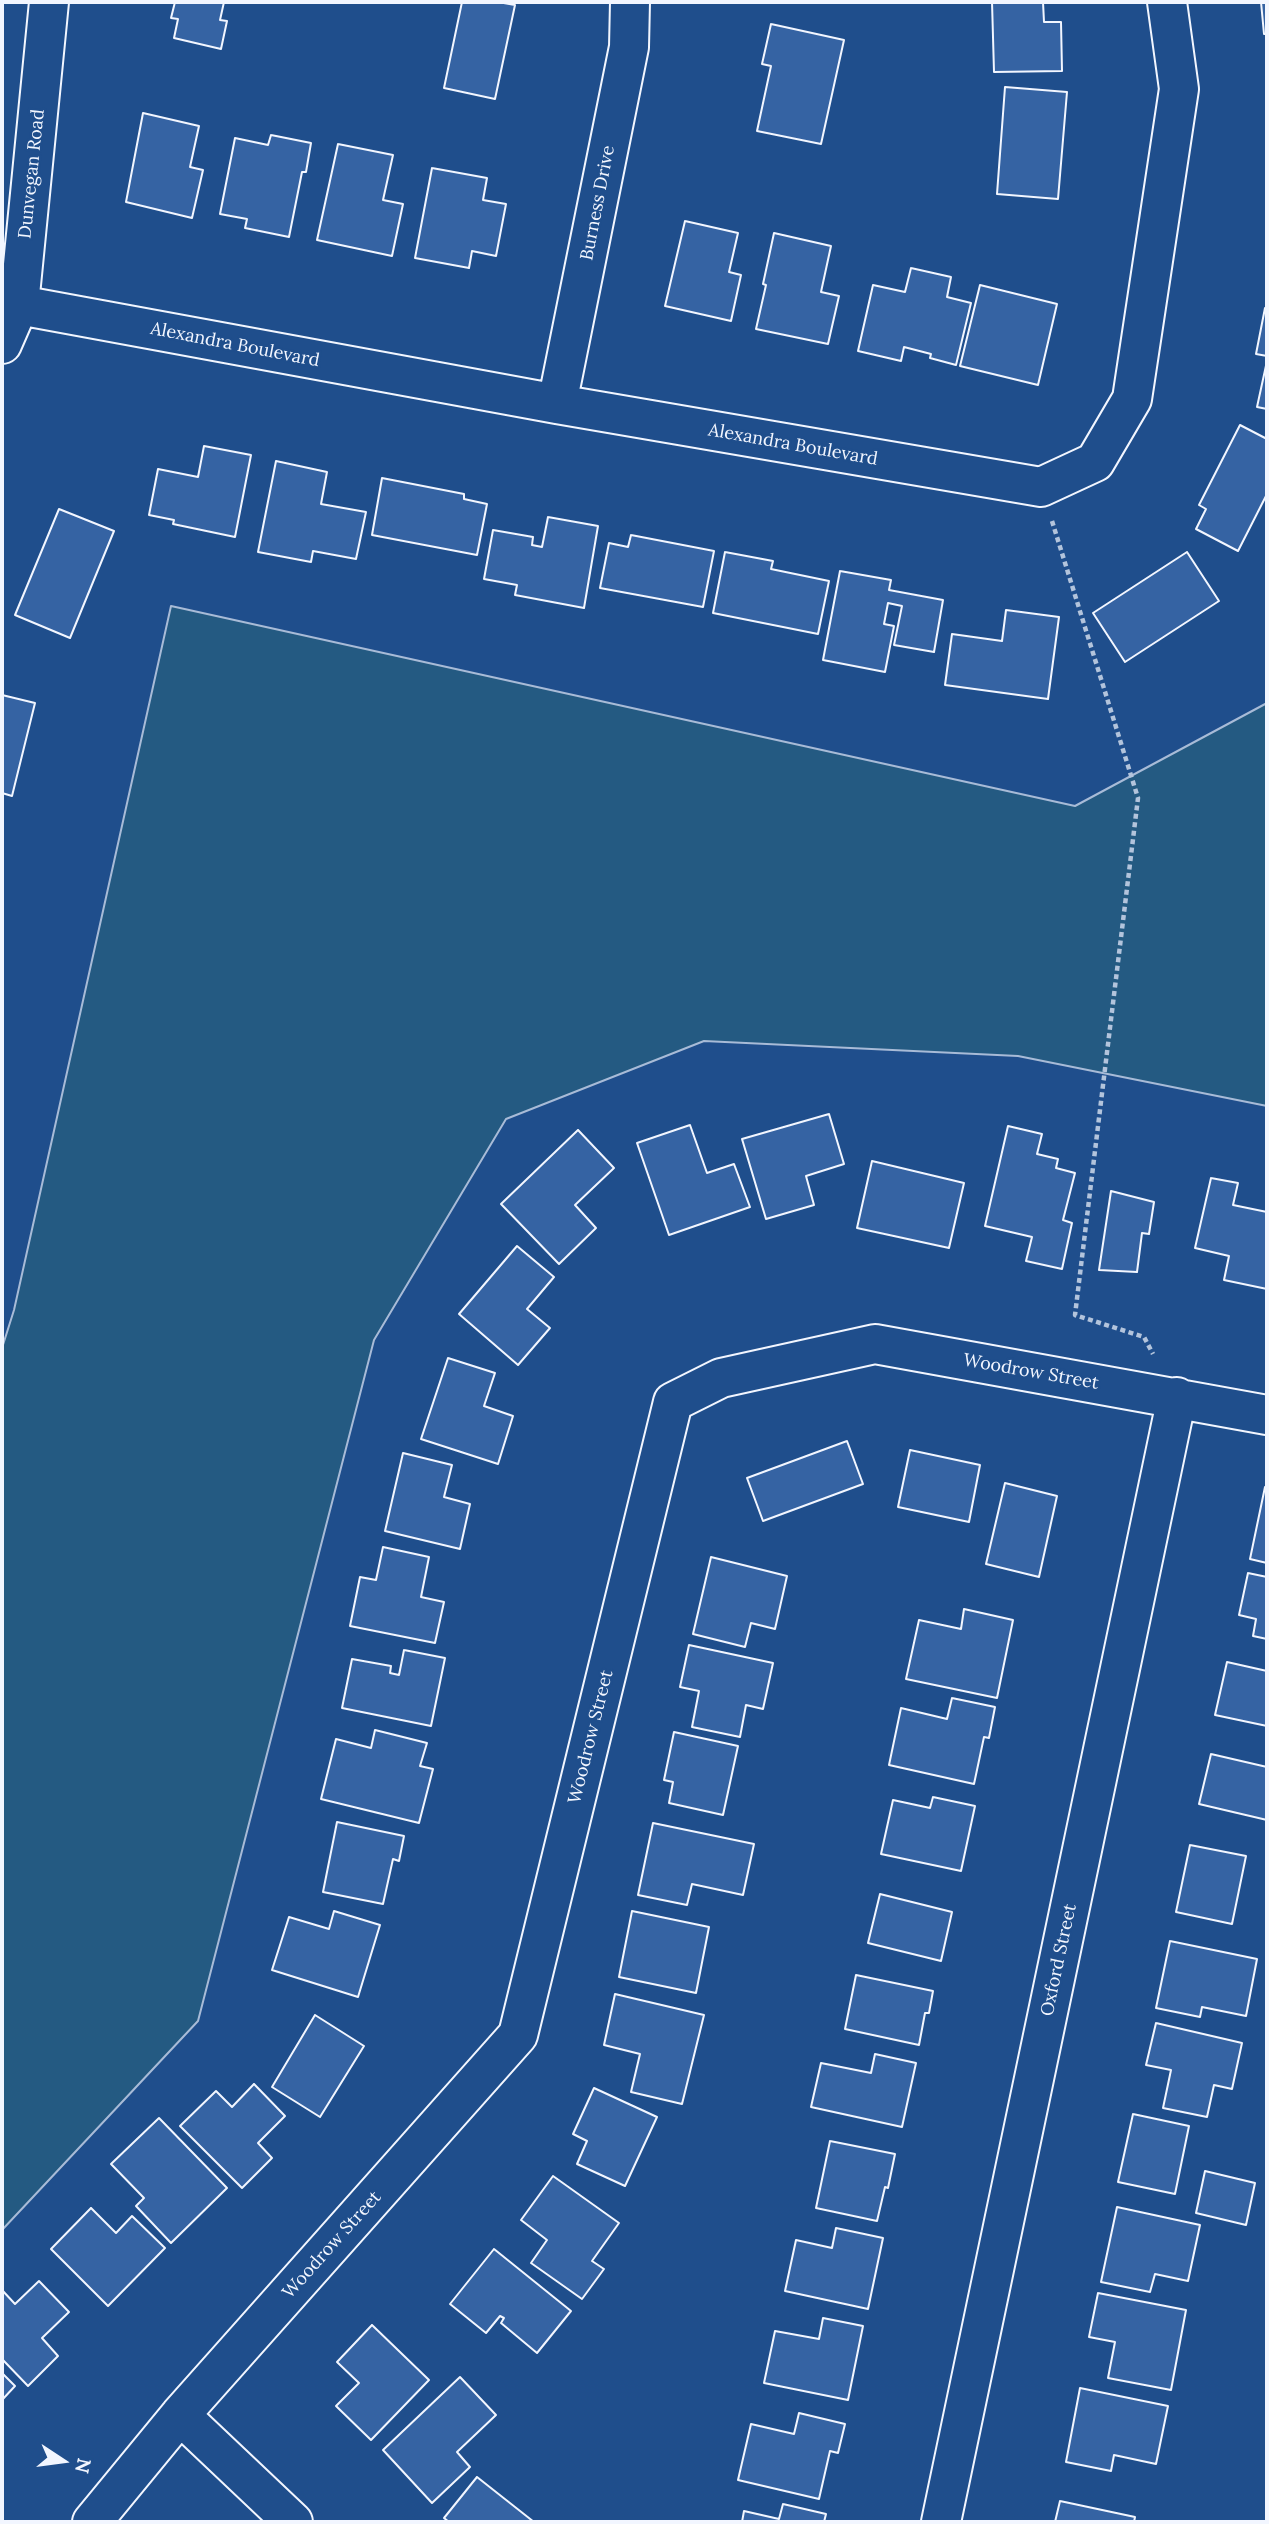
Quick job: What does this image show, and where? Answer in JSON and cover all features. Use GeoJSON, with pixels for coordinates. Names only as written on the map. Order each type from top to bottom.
{"type":"FeatureCollection","features":[{"type":"Feature","properties":{"kind":"street","name":"Dunvegan Road"},"geometry":{"type":"LineString","coordinates":[[2,344],[19,304],[49,2]]}},
{"type":"Feature","properties":{"kind":"street","name":"Burness Drive"},"geometry":{"type":"LineString","coordinates":[[557,404],[629,47],[630,2]]}},
{"type":"Feature","properties":{"kind":"street"},"geometry":{"type":"LineString","coordinates":[[1041,487],[1095,463],[1132,399],[1179,89],[1167,2]]}},
{"type":"Feature","properties":{"kind":"street","name":"Alexandra Boulevard"},"geometry":{"type":"LineString","coordinates":[[19,304],[557,404],[1041,487]]}},
{"type":"Feature","properties":{"kind":"street","name":"Woodrow Street"},"geometry":{"type":"LineString","coordinates":[[92,2522],[180,2415],[518,2035],[673,1402],[722,1378],[875,1344],[1267,1415]]}},
{"type":"Feature","properties":{"kind":"street","name":"Oxford Street"},"geometry":{"type":"LineString","coordinates":[[941,2522],[1177,1397]]}},
{"type":"Feature","properties":{"kind":"street"},"geometry":{"type":"LineString","coordinates":[[180,2415],[293,2522]]}},
{"type":"Feature","properties":{"kind":"path"},"geometry":{"type":"LineString","coordinates":[[1041,487],[1138,799],[1075,1315],[1143,1337],[1177,1397]]}},
{"type":"Feature","properties":{"kind":"shaded area"},"geometry":{"type":"Polygon","coordinates":[[[171,606],[1075,806],[1267,703],[1267,1106],[1018,1056],[704,1041],[506,1119],[374,1340],[198,2021],[2,2230],[2,1348],[14,1310],[171,606]]]}},
{"type":"Feature","properties":{"kind":"building"},"geometry":{"type":"Polygon","coordinates":[[[175,2],[224,2],[220,20],[227,21],[221,49],[174,38],[178,19],[171,18],[175,2]]]}},
{"type":"Feature","properties":{"kind":"building"},"geometry":{"type":"Polygon","coordinates":[[[462,2],[515,5],[495,99],[444,88],[462,2]]]}},
{"type":"Feature","properties":{"kind":"building"},"geometry":{"type":"Polygon","coordinates":[[[992,2],[1043,2],[1044,22],[1061,22],[1062,71],[994,72],[992,2]]]}},
{"type":"Feature","properties":{"kind":"building"},"geometry":{"type":"Polygon","coordinates":[[[1261,2],[1267,2],[1267,34],[1264,34],[1261,2]]]}},
{"type":"Feature","properties":{"kind":"building"},"geometry":{"type":"Polygon","coordinates":[[[771,24],[844,40],[821,144],[757,131],[771,66],[762,64],[771,24]]]}},
{"type":"Feature","properties":{"kind":"building"},"geometry":{"type":"Polygon","coordinates":[[[1005,87],[1067,92],[1058,199],[997,194],[1005,87]]]}},
{"type":"Feature","properties":{"kind":"building"},"geometry":{"type":"Polygon","coordinates":[[[143,113],[199,126],[190,167],[203,170],[192,218],[126,202],[143,113]]]}},
{"type":"Feature","properties":{"kind":"building"},"geometry":{"type":"Polygon","coordinates":[[[271,135],[311,143],[306,172],[302,172],[289,237],[245,228],[247,219],[220,214],[235,138],[268,145],[271,135]]]}},
{"type":"Feature","properties":{"kind":"building"},"geometry":{"type":"Polygon","coordinates":[[[338,144],[393,155],[383,200],[403,204],[392,256],[317,240],[338,144]]]}},
{"type":"Feature","properties":{"kind":"building"},"geometry":{"type":"Polygon","coordinates":[[[432,168],[487,178],[483,200],[506,204],[496,256],[472,251],[469,268],[415,258],[432,168]]]}},
{"type":"Feature","properties":{"kind":"building"},"geometry":{"type":"Polygon","coordinates":[[[685,221],[738,233],[729,272],[741,275],[731,321],[665,306],[685,221]]]}},
{"type":"Feature","properties":{"kind":"building"},"geometry":{"type":"Polygon","coordinates":[[[774,233],[831,246],[821,292],[839,296],[828,344],[756,329],[774,233]]]}},
{"type":"Feature","properties":{"kind":"building"},"geometry":{"type":"Polygon","coordinates":[[[911,268],[951,277],[947,297],[971,303],[956,365],[930,358],[931,354],[904,347],[901,361],[858,351],[873,285],[905,292],[911,268]]]}},
{"type":"Feature","properties":{"kind":"building"},"geometry":{"type":"Polygon","coordinates":[[[980,285],[1057,304],[1038,385],[960,366],[980,285]]]}},
{"type":"Feature","properties":{"kind":"building"},"geometry":{"type":"Polygon","coordinates":[[[1265,308],[1267,309],[1267,356],[1256,354],[1265,308]]]}},
{"type":"Feature","properties":{"kind":"building"},"geometry":{"type":"Polygon","coordinates":[[[1267,361],[1267,409],[1257,407],[1267,361]]]}},
{"type":"Feature","properties":{"kind":"building"},"geometry":{"type":"Polygon","coordinates":[[[1240,425],[1267,439],[1267,494],[1238,551],[1196,529],[1206,509],[1199,505],[1240,425]]]}},
{"type":"Feature","properties":{"kind":"building"},"geometry":{"type":"Polygon","coordinates":[[[204,446],[251,455],[235,537],[173,524],[174,520],[149,515],[158,469],[198,477],[204,446]]]}},
{"type":"Feature","properties":{"kind":"building"},"geometry":{"type":"Polygon","coordinates":[[[276,461],[327,472],[321,504],[366,512],[356,559],[313,551],[311,562],[258,552],[276,461]]]}},
{"type":"Feature","properties":{"kind":"building"},"geometry":{"type":"Polygon","coordinates":[[[382,478],[464,494],[464,499],[487,504],[477,555],[372,535],[382,478]]]}},
{"type":"Feature","properties":{"kind":"building"},"geometry":{"type":"Polygon","coordinates":[[[59,509],[114,531],[70,638],[15,615],[59,509]]]}},
{"type":"Feature","properties":{"kind":"building"},"geometry":{"type":"Polygon","coordinates":[[[548,517],[598,526],[584,608],[515,595],[517,585],[484,579],[493,530],[533,537],[532,545],[542,547],[548,517]]]}},
{"type":"Feature","properties":{"kind":"building"},"geometry":{"type":"Polygon","coordinates":[[[631,535],[714,551],[703,607],[600,588],[609,543],[628,547],[631,535]]]}},
{"type":"Feature","properties":{"kind":"building"},"geometry":{"type":"Polygon","coordinates":[[[725,552],[773,561],[771,569],[829,581],[818,634],[713,613],[725,552]]]}},
{"type":"Feature","properties":{"kind":"building"},"geometry":{"type":"Polygon","coordinates":[[[1187,552],[1219,601],[1125,662],[1093,613],[1187,552]]]}},
{"type":"Feature","properties":{"kind":"building"},"geometry":{"type":"Polygon","coordinates":[[[840,571],[891,580],[889,590],[943,600],[934,652],[894,645],[902,606],[888,603],[884,624],[894,626],[885,672],[823,660],[840,571]]]}},
{"type":"Feature","properties":{"kind":"building"},"geometry":{"type":"Polygon","coordinates":[[[1006,610],[1059,617],[1048,699],[945,685],[952,634],[1002,641],[1006,610]]]}},
{"type":"Feature","properties":{"kind":"building"},"geometry":{"type":"Polygon","coordinates":[[[2,695],[35,703],[12,796],[2,793],[2,695]]]}},
{"type":"Feature","properties":{"kind":"building"},"geometry":{"type":"Polygon","coordinates":[[[829,1114],[844,1164],[806,1176],[814,1205],[766,1219],[742,1139],[829,1114]]]}},
{"type":"Feature","properties":{"kind":"building"},"geometry":{"type":"Polygon","coordinates":[[[690,1125],[707,1173],[734,1164],[750,1207],[669,1235],[637,1143],[690,1125]]]}},
{"type":"Feature","properties":{"kind":"building"},"geometry":{"type":"Polygon","coordinates":[[[1008,1126],[1042,1134],[1037,1154],[1058,1159],[1056,1168],[1075,1173],[1063,1220],[1072,1223],[1062,1269],[1026,1261],[1032,1237],[985,1226],[1008,1126]]]}},
{"type":"Feature","properties":{"kind":"building"},"geometry":{"type":"Polygon","coordinates":[[[578,1130],[614,1168],[575,1205],[596,1228],[559,1264],[501,1204],[578,1130]]]}},
{"type":"Feature","properties":{"kind":"building"},"geometry":{"type":"Polygon","coordinates":[[[872,1161],[964,1183],[949,1248],[857,1228],[872,1161]]]}},
{"type":"Feature","properties":{"kind":"building"},"geometry":{"type":"Polygon","coordinates":[[[1211,1178],[1238,1183],[1233,1205],[1267,1212],[1267,1289],[1224,1280],[1229,1256],[1195,1248],[1211,1178]]]}},
{"type":"Feature","properties":{"kind":"building"},"geometry":{"type":"Polygon","coordinates":[[[1111,1191],[1154,1202],[1149,1234],[1142,1233],[1137,1272],[1099,1270],[1111,1191]]]}},
{"type":"Feature","properties":{"kind":"building"},"geometry":{"type":"Polygon","coordinates":[[[517,1246],[554,1277],[527,1309],[550,1328],[518,1365],[459,1314],[517,1246]]]}},
{"type":"Feature","properties":{"kind":"building"},"geometry":{"type":"Polygon","coordinates":[[[448,1358],[495,1373],[484,1406],[513,1416],[498,1464],[421,1439],[448,1358]]]}},
{"type":"Feature","properties":{"kind":"building"},"geometry":{"type":"Polygon","coordinates":[[[847,1441],[863,1484],[763,1521],[747,1478],[847,1441]]]}},
{"type":"Feature","properties":{"kind":"building"},"geometry":{"type":"Polygon","coordinates":[[[910,1450],[980,1465],[969,1522],[898,1507],[910,1450]]]}},
{"type":"Feature","properties":{"kind":"building"},"geometry":{"type":"Polygon","coordinates":[[[403,1453],[452,1465],[444,1497],[470,1504],[460,1549],[385,1531],[403,1453]]]}},
{"type":"Feature","properties":{"kind":"building"},"geometry":{"type":"Polygon","coordinates":[[[1005,1483],[1057,1496],[1039,1577],[986,1564],[1005,1483]]]}},
{"type":"Feature","properties":{"kind":"building"},"geometry":{"type":"Polygon","coordinates":[[[1267,1487],[1267,1563],[1250,1559],[1267,1487]]]}},
{"type":"Feature","properties":{"kind":"building"},"geometry":{"type":"Polygon","coordinates":[[[383,1547],[429,1557],[421,1597],[444,1602],[435,1643],[350,1626],[360,1577],[376,1580],[383,1547]]]}},
{"type":"Feature","properties":{"kind":"building"},"geometry":{"type":"Polygon","coordinates":[[[711,1557],[787,1576],[775,1629],[751,1623],[745,1647],[693,1634],[711,1557]]]}},
{"type":"Feature","properties":{"kind":"building"},"geometry":{"type":"Polygon","coordinates":[[[1248,1573],[1267,1577],[1267,1639],[1253,1636],[1256,1619],[1239,1615],[1248,1573]]]}},
{"type":"Feature","properties":{"kind":"building"},"geometry":{"type":"Polygon","coordinates":[[[964,1609],[1013,1620],[997,1698],[906,1679],[919,1620],[961,1629],[964,1609]]]}},
{"type":"Feature","properties":{"kind":"building"},"geometry":{"type":"Polygon","coordinates":[[[689,1645],[773,1663],[763,1709],[746,1705],[740,1737],[692,1727],[699,1691],[680,1687],[689,1645]]]}},
{"type":"Feature","properties":{"kind":"building"},"geometry":{"type":"Polygon","coordinates":[[[404,1650],[445,1658],[431,1726],[342,1708],[352,1659],[391,1666],[390,1673],[399,1675],[404,1650]]]}},
{"type":"Feature","properties":{"kind":"building"},"geometry":{"type":"Polygon","coordinates":[[[1227,1662],[1267,1671],[1267,1726],[1215,1715],[1227,1662]]]}},
{"type":"Feature","properties":{"kind":"building"},"geometry":{"type":"Polygon","coordinates":[[[952,1698],[995,1707],[989,1738],[984,1737],[974,1784],[889,1765],[901,1708],[947,1719],[952,1698]]]}},
{"type":"Feature","properties":{"kind":"building"},"geometry":{"type":"Polygon","coordinates":[[[375,1730],[427,1743],[420,1766],[433,1769],[419,1823],[321,1799],[336,1739],[371,1748],[375,1730]]]}},
{"type":"Feature","properties":{"kind":"building"},"geometry":{"type":"Polygon","coordinates":[[[674,1732],[738,1746],[723,1815],[669,1803],[673,1782],[664,1780],[674,1732]]]}},
{"type":"Feature","properties":{"kind":"building"},"geometry":{"type":"Polygon","coordinates":[[[1211,1754],[1267,1767],[1267,1820],[1199,1804],[1211,1754]]]}},
{"type":"Feature","properties":{"kind":"building"},"geometry":{"type":"Polygon","coordinates":[[[933,1797],[975,1806],[961,1871],[881,1854],[893,1800],[930,1808],[933,1797]]]}},
{"type":"Feature","properties":{"kind":"building"},"geometry":{"type":"Polygon","coordinates":[[[337,1822],[404,1836],[399,1861],[393,1859],[383,1904],[323,1892],[337,1822]]]}},
{"type":"Feature","properties":{"kind":"building"},"geometry":{"type":"Polygon","coordinates":[[[653,1823],[754,1844],[743,1895],[692,1884],[687,1905],[638,1895],[653,1823]]]}},
{"type":"Feature","properties":{"kind":"building"},"geometry":{"type":"Polygon","coordinates":[[[1190,1845],[1246,1856],[1232,1924],[1176,1912],[1190,1845]]]}},
{"type":"Feature","properties":{"kind":"building"},"geometry":{"type":"Polygon","coordinates":[[[880,1894],[952,1912],[941,1961],[868,1943],[880,1894]]]}},
{"type":"Feature","properties":{"kind":"building"},"geometry":{"type":"Polygon","coordinates":[[[334,1911],[380,1925],[358,1997],[272,1970],[289,1917],[329,1929],[334,1911]]]}},
{"type":"Feature","properties":{"kind":"building"},"geometry":{"type":"Polygon","coordinates":[[[632,1911],[709,1927],[696,1993],[619,1977],[632,1911]]]}},
{"type":"Feature","properties":{"kind":"building"},"geometry":{"type":"Polygon","coordinates":[[[1170,1941],[1257,1959],[1246,2016],[1202,2007],[1200,2017],[1156,2008],[1170,1941]]]}},
{"type":"Feature","properties":{"kind":"building"},"geometry":{"type":"Polygon","coordinates":[[[856,1975],[933,1991],[929,2013],[925,2013],[919,2045],[845,2029],[856,1975]]]}},
{"type":"Feature","properties":{"kind":"building"},"geometry":{"type":"Polygon","coordinates":[[[615,1994],[704,2015],[682,2104],[631,2092],[640,2054],[604,2045],[615,1994]]]}},
{"type":"Feature","properties":{"kind":"building"},"geometry":{"type":"Polygon","coordinates":[[[315,2015],[364,2046],[320,2117],[272,2087],[315,2015]]]}},
{"type":"Feature","properties":{"kind":"building"},"geometry":{"type":"Polygon","coordinates":[[[1156,2023],[1242,2043],[1232,2089],[1214,2085],[1207,2117],[1163,2108],[1171,2070],[1146,2065],[1156,2023]]]}},
{"type":"Feature","properties":{"kind":"building"},"geometry":{"type":"Polygon","coordinates":[[[875,2054],[916,2063],[902,2127],[811,2107],[821,2063],[871,2073],[875,2054]]]}},
{"type":"Feature","properties":{"kind":"building"},"geometry":{"type":"Polygon","coordinates":[[[254,2084],[285,2116],[258,2143],[272,2158],[242,2188],[180,2126],[216,2091],[232,2107],[254,2084]]]}},
{"type":"Feature","properties":{"kind":"building"},"geometry":{"type":"Polygon","coordinates":[[[594,2088],[657,2117],[625,2186],[577,2164],[587,2141],[573,2134],[594,2088]]]}},
{"type":"Feature","properties":{"kind":"building"},"geometry":{"type":"Polygon","coordinates":[[[1133,2114],[1189,2126],[1175,2194],[1118,2182],[1133,2114]]]}},
{"type":"Feature","properties":{"kind":"building"},"geometry":{"type":"Polygon","coordinates":[[[159,2118],[227,2188],[171,2243],[136,2206],[144,2198],[111,2164],[159,2118]]]}},
{"type":"Feature","properties":{"kind":"building"},"geometry":{"type":"Polygon","coordinates":[[[830,2141],[895,2154],[877,2221],[816,2208],[830,2141]]]}},
{"type":"Feature","properties":{"kind":"building"},"geometry":{"type":"Polygon","coordinates":[[[1205,2171],[1255,2183],[1246,2225],[1196,2213],[1205,2171]]]}},
{"type":"Feature","properties":{"kind":"building"},"geometry":{"type":"Polygon","coordinates":[[[553,2176],[619,2223],[592,2261],[604,2269],[582,2299],[531,2263],[547,2240],[521,2220],[553,2176]]]}},
{"type":"Feature","properties":{"kind":"building"},"geometry":{"type":"Polygon","coordinates":[[[1117,2207],[1200,2225],[1188,2281],[1155,2274],[1150,2292],[1101,2282],[1117,2207]]]}},
{"type":"Feature","properties":{"kind":"building"},"geometry":{"type":"Polygon","coordinates":[[[91,2208],[116,2233],[132,2216],[165,2248],[108,2306],[51,2249],[91,2208]]]}},
{"type":"Feature","properties":{"kind":"building"},"geometry":{"type":"Polygon","coordinates":[[[836,2228],[883,2238],[868,2309],[785,2291],[796,2240],[832,2248],[836,2228]]]}},
{"type":"Feature","properties":{"kind":"building"},"geometry":{"type":"Polygon","coordinates":[[[494,2249],[571,2311],[537,2353],[501,2323],[504,2318],[500,2316],[486,2333],[450,2304],[494,2249]]]}},
{"type":"Feature","properties":{"kind":"building"},"geometry":{"type":"Polygon","coordinates":[[[39,2281],[69,2312],[42,2338],[58,2356],[28,2386],[2,2359],[2,2290],[15,2304],[39,2281]]]}},
{"type":"Feature","properties":{"kind":"building"},"geometry":{"type":"Polygon","coordinates":[[[1098,2293],[1186,2310],[1171,2390],[1108,2378],[1115,2342],[1089,2337],[1098,2293]]]}},
{"type":"Feature","properties":{"kind":"building"},"geometry":{"type":"Polygon","coordinates":[[[823,2318],[863,2326],[848,2400],[764,2383],[775,2331],[819,2339],[823,2318]]]}},
{"type":"Feature","properties":{"kind":"building"},"geometry":{"type":"Polygon","coordinates":[[[372,2325],[429,2380],[371,2440],[336,2406],[359,2383],[337,2362],[372,2325]]]}},
{"type":"Feature","properties":{"kind":"building"},"geometry":{"type":"Polygon","coordinates":[[[2,2373],[15,2386],[2,2400],[2,2373]]]}},
{"type":"Feature","properties":{"kind":"building"},"geometry":{"type":"Polygon","coordinates":[[[460,2377],[496,2415],[457,2452],[470,2467],[432,2503],[383,2450],[460,2377]]]}},
{"type":"Feature","properties":{"kind":"building"},"geometry":{"type":"Polygon","coordinates":[[[1080,2388],[1168,2406],[1156,2464],[1114,2455],[1111,2471],[1066,2462],[1080,2388]]]}},
{"type":"Feature","properties":{"kind":"building"},"geometry":{"type":"Polygon","coordinates":[[[799,2413],[845,2424],[838,2453],[830,2451],[819,2499],[738,2480],[751,2424],[794,2434],[799,2413]]]}},
{"type":"Feature","properties":{"kind":"building"},"geometry":{"type":"Polygon","coordinates":[[[477,2477],[534,2522],[449,2522],[444,2518],[477,2477]]]}},
{"type":"Feature","properties":{"kind":"building"},"geometry":{"type":"Polygon","coordinates":[[[1060,2501],[1135,2517],[1134,2522],[1055,2522],[1060,2501]]]}},
{"type":"Feature","properties":{"kind":"building"},"geometry":{"type":"Polygon","coordinates":[[[783,2504],[826,2514],[824,2522],[742,2522],[744,2511],[779,2519],[783,2504]]]}}]}
